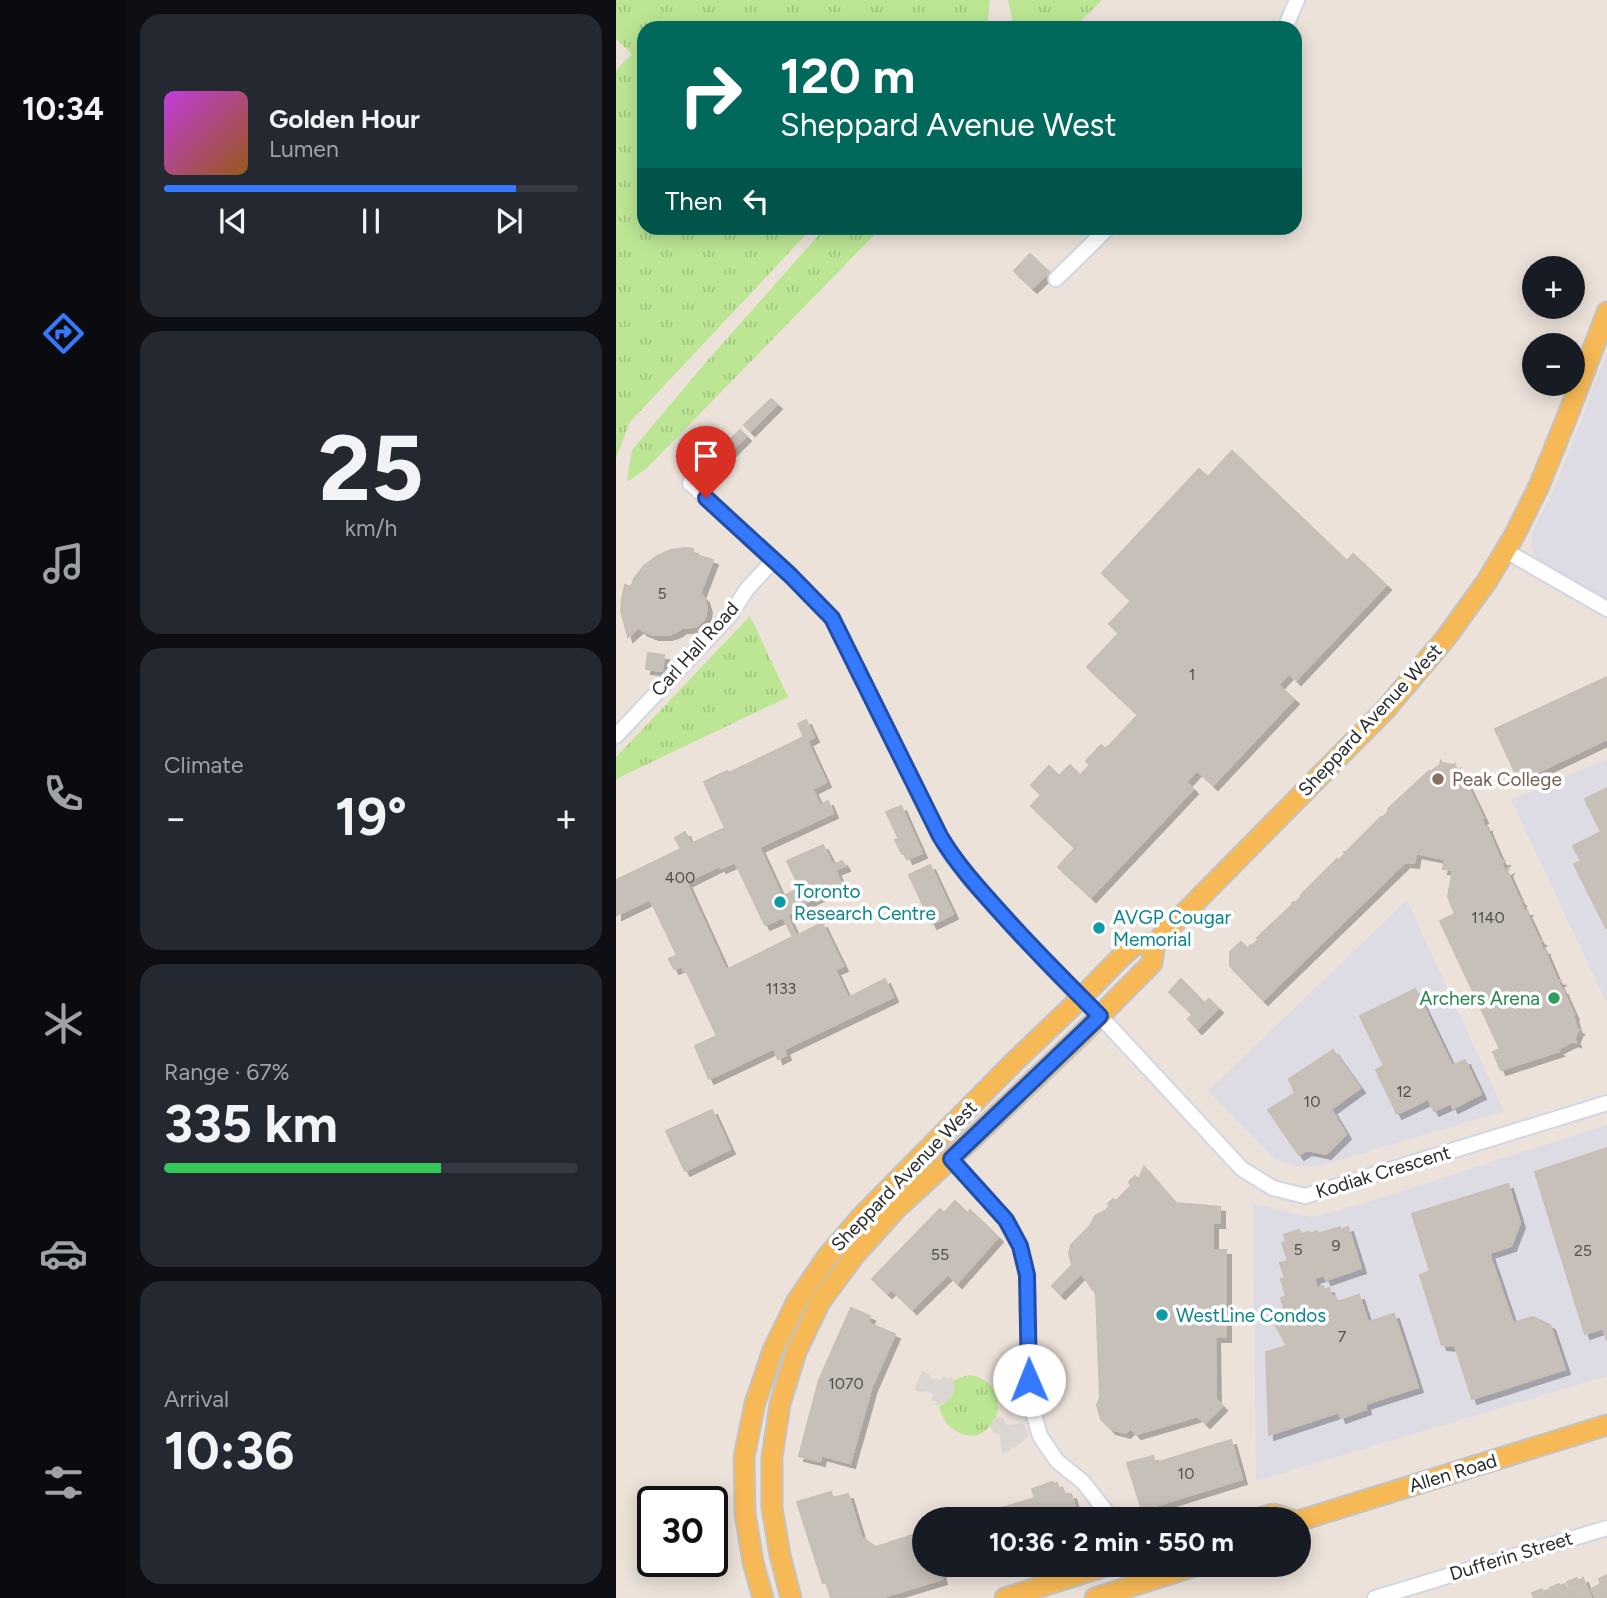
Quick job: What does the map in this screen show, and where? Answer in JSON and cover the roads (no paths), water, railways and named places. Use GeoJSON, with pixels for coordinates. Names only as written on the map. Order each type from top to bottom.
{"type":"FeatureCollection","features":[{"type":"Feature","properties":{"kind":"main road","name":"Sheppard Avenue West"},"geometry":{"type":"LineString","coordinates":[[791,1598],[772,1508],[772,1457],[780,1404],[796,1352],[820,1302],[895,1210],[1100,1016],[1152,963],[1155,943],[1385,710],[1445,639],[1506,551],[1539,486],[1607,312]]}},
{"type":"Feature","properties":{"kind":"main road","name":"Sheppard Avenue West"},"geometry":{"type":"LineString","coordinates":[[763,1598],[753,1562],[745,1513],[744,1457],[755,1403],[773,1350],[797,1301],[827,1257],[862,1216],[1013,1063],[1135,945],[1155,943]]}},
{"type":"Feature","properties":{"kind":"main road","name":"Allen Road"},"geometry":{"type":"LineString","coordinates":[[1311,1517],[1607,1426]]}},
{"type":"Feature","properties":{"kind":"main road"},"geometry":{"type":"LineString","coordinates":[[1005,1598],[1071,1577]]}},
{"type":"Feature","properties":{"kind":"main road"},"geometry":{"type":"LineString","coordinates":[[1095,1598],[1134,1577]]}},
{"type":"Feature","properties":{"kind":"street"},"geometry":{"type":"LineString","coordinates":[[1289,21],[1297,0]]}},
{"type":"Feature","properties":{"kind":"street"},"geometry":{"type":"LineString","coordinates":[[1056,279],[1101,235]]}},
{"type":"Feature","properties":{"kind":"street","name":"Kodiak Crescent"},"geometry":{"type":"LineString","coordinates":[[690,482],[832,618],[953,858],[1070,988],[1100,1016],[1241,1169],[1273,1188],[1305,1196],[1607,1103]]}},
{"type":"Feature","properties":{"kind":"street"},"geometry":{"type":"LineString","coordinates":[[1506,551],[1607,609]]}},
{"type":"Feature","properties":{"kind":"street","name":"Carl Hall Road"},"geometry":{"type":"LineString","coordinates":[[616,736],[731,614],[747,589],[773,561]]}},
{"type":"Feature","properties":{"kind":"street"},"geometry":{"type":"LineString","coordinates":[[951,1159],[1006,1220],[1020,1246],[1027,1275],[1030,1401],[1040,1436],[1057,1461],[1083,1482],[1103,1507]]}},
{"type":"Feature","properties":{"kind":"street","name":"Dufferin Street"},"geometry":{"type":"LineString","coordinates":[[1375,1598],[1607,1528]]}},
{"type":"Feature","properties":{"kind":"place","name":"Peak College"},"geometry":{"type":"Point","coordinates":[1438,779]}},
{"type":"Feature","properties":{"kind":"place","name":"Toronto Research Centre"},"geometry":{"type":"Point","coordinates":[780,902]}},
{"type":"Feature","properties":{"kind":"place","name":"AVGP Cougar Memorial"},"geometry":{"type":"Point","coordinates":[1099,928]}},
{"type":"Feature","properties":{"kind":"place","name":"Archers Arena"},"geometry":{"type":"Point","coordinates":[1554,998]}},
{"type":"Feature","properties":{"kind":"place","name":"WestLine Condos"},"geometry":{"type":"Point","coordinates":[1162,1315]}}]}
